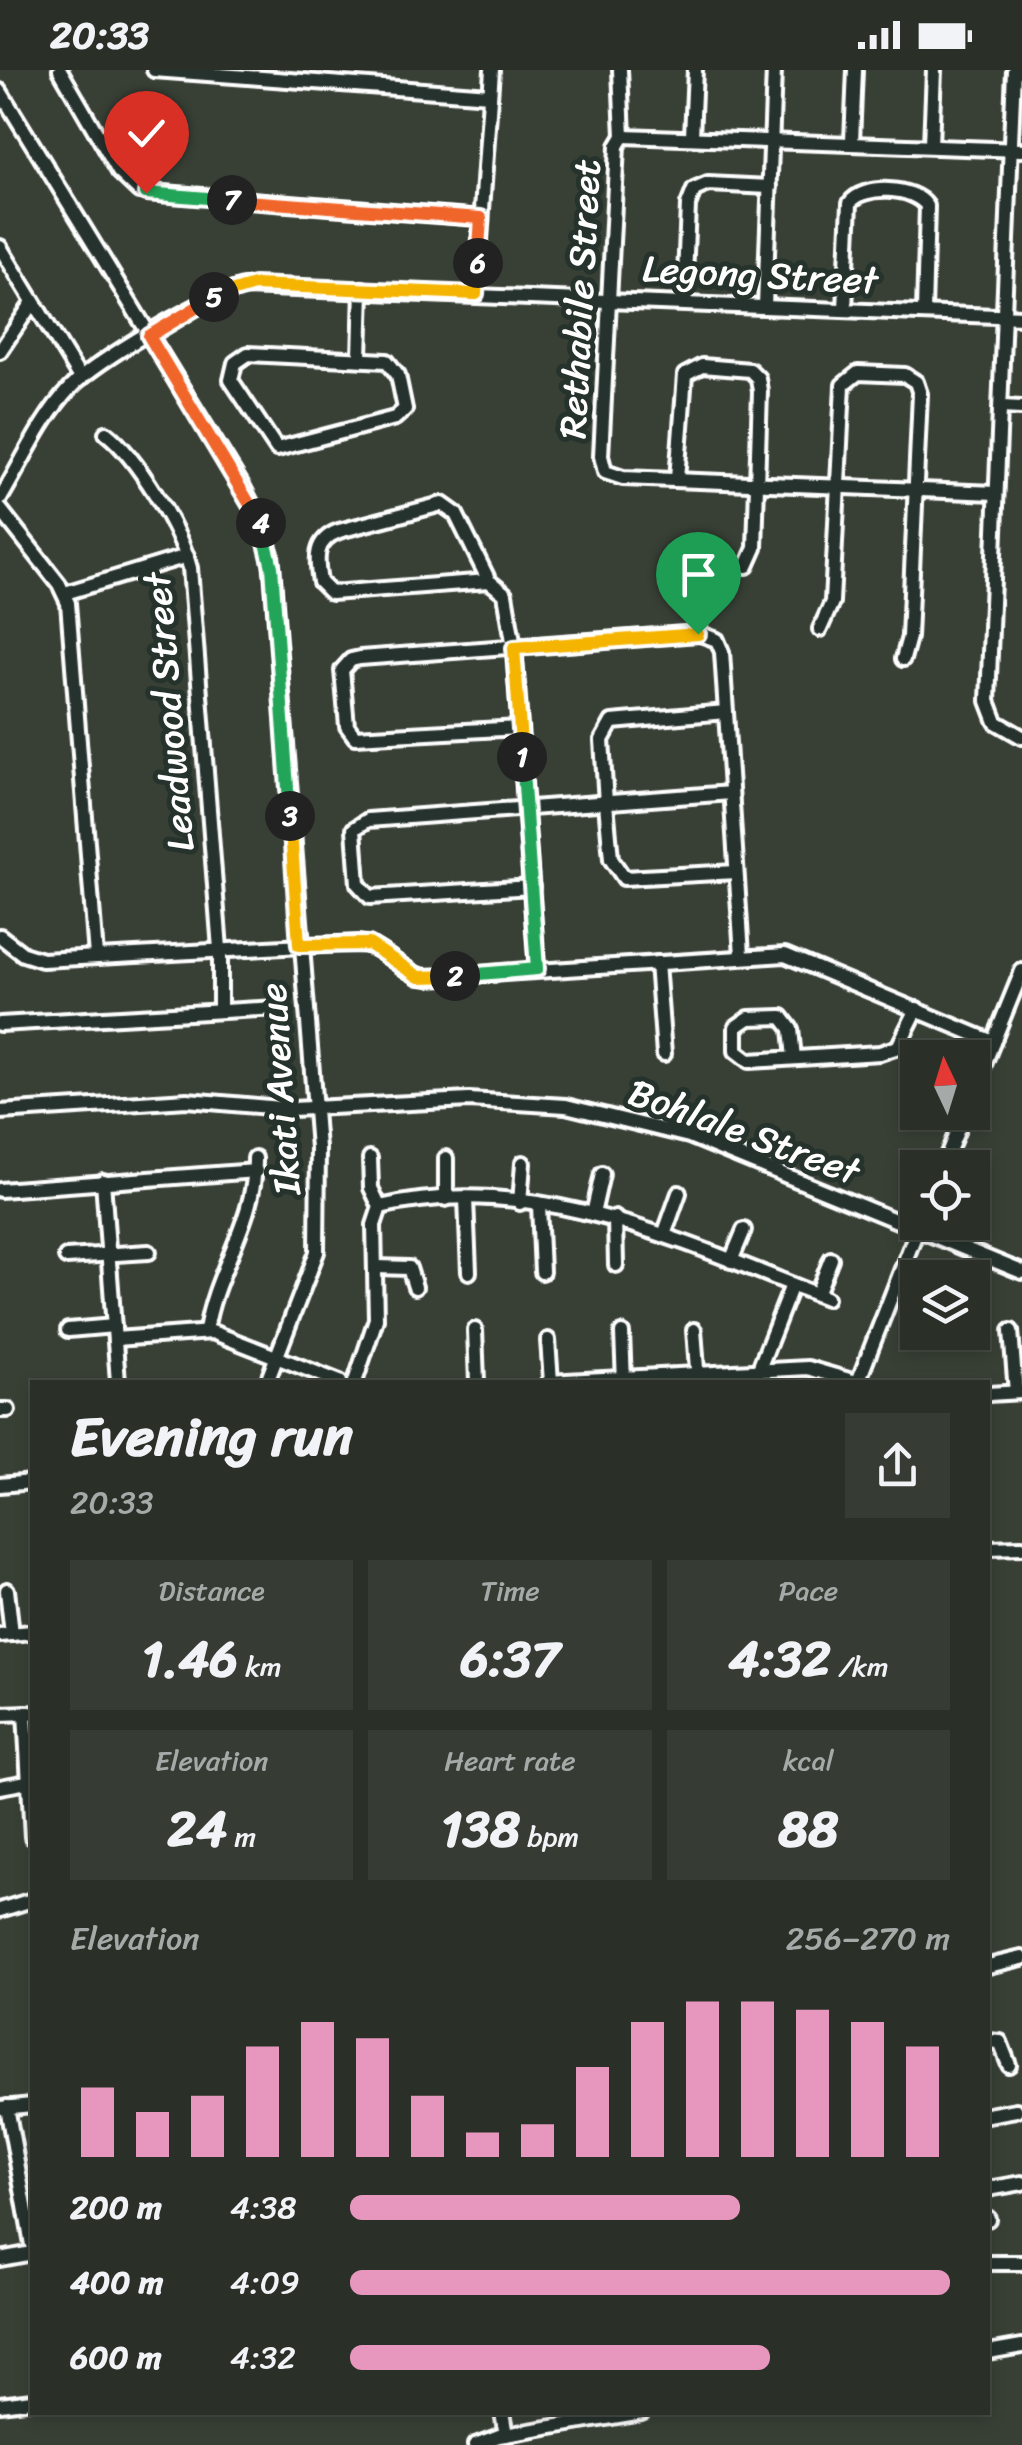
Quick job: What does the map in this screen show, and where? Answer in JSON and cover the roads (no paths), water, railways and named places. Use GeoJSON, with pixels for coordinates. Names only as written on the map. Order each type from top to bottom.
{"type":"FeatureCollection","features":[{"type":"Feature","properties":{"kind":"street"},"geometry":{"type":"LineString","coordinates":[[60,70],[123,178],[139,191],[481,218]]}},
{"type":"Feature","properties":{"kind":"street"},"geometry":{"type":"LineString","coordinates":[[154,70],[490,95]]}},
{"type":"Feature","properties":{"kind":"street"},"geometry":{"type":"LineString","coordinates":[[476,294],[492,70]]}},
{"type":"Feature","properties":{"kind":"street"},"geometry":{"type":"LineString","coordinates":[[620,70],[623,136]]}},
{"type":"Feature","properties":{"kind":"street"},"geometry":{"type":"LineString","coordinates":[[692,136],[695,70]]}},
{"type":"Feature","properties":{"kind":"street"},"geometry":{"type":"LineString","coordinates":[[765,306],[774,70]]}},
{"type":"Feature","properties":{"kind":"street"},"geometry":{"type":"LineString","coordinates":[[852,141],[855,70]]}},
{"type":"Feature","properties":{"kind":"street"},"geometry":{"type":"LineString","coordinates":[[932,145],[934,70]]}},
{"type":"Feature","properties":{"kind":"street"},"geometry":{"type":"LineString","coordinates":[[1022,71],[1014,70],[1015,231],[1004,316],[988,706],[996,722],[1022,737]]}},
{"type":"Feature","properties":{"kind":"street","name":"Ikati Avenue"},"geometry":{"type":"LineString","coordinates":[[0,91],[5,110],[244,489],[268,542],[315,1108],[317,1252],[268,1380]]}},
{"type":"Feature","properties":{"kind":"street","name":"Rethabile Street"},"geometry":{"type":"LineString","coordinates":[[996,493],[618,478],[603,468],[607,298],[618,146],[623,136],[771,138],[1016,150]]}},
{"type":"Feature","properties":{"kind":"street"},"geometry":{"type":"LineString","coordinates":[[684,302],[688,205],[694,190],[708,184],[770,186]]}},
{"type":"Feature","properties":{"kind":"street"},"geometry":{"type":"LineString","coordinates":[[845,309],[850,204],[857,194],[872,190],[912,194],[926,206],[924,312]]}},
{"type":"Feature","properties":{"kind":"street"},"geometry":{"type":"LineString","coordinates":[[0,247],[80,378],[55,408],[0,499]]}},
{"type":"Feature","properties":{"kind":"street","name":"Legong Street"},"geometry":{"type":"LineString","coordinates":[[80,378],[210,299],[244,287],[1022,317]]}},
{"type":"Feature","properties":{"kind":"street"},"geometry":{"type":"LineString","coordinates":[[360,357],[362,289]]}},
{"type":"Feature","properties":{"kind":"street"},"geometry":{"type":"LineString","coordinates":[[0,351],[33,302]]}},
{"type":"Feature","properties":{"kind":"street"},"geometry":{"type":"LineString","coordinates":[[248,354],[360,357],[386,360],[395,368],[406,396],[401,414],[291,449],[272,446],[231,376],[235,363],[248,354]]}},
{"type":"Feature","properties":{"kind":"street"},"geometry":{"type":"LineString","coordinates":[[677,479],[682,381],[690,370],[702,366],[744,368],[758,378],[755,548],[747,566]]}},
{"type":"Feature","properties":{"kind":"street"},"geometry":{"type":"LineString","coordinates":[[820,629],[832,602],[842,393],[846,379],[863,372],[905,375],[919,387],[910,637],[903,659]]}},
{"type":"Feature","properties":{"kind":"street"},"geometry":{"type":"LineString","coordinates":[[1001,407],[1022,408]]}},
{"type":"Feature","properties":{"kind":"street","name":"Leadwood Street"},"geometry":{"type":"LineString","coordinates":[[106,433],[132,462],[187,556],[220,949],[220,1010]]}},
{"type":"Feature","properties":{"kind":"street"},"geometry":{"type":"LineString","coordinates":[[488,582],[331,594],[320,582],[318,546],[325,537],[339,531],[442,504],[456,514],[488,582],[508,600],[537,969]]}},
{"type":"Feature","properties":{"kind":"street"},"geometry":{"type":"LineString","coordinates":[[0,509],[64,592],[70,616],[96,956]]}},
{"type":"Feature","properties":{"kind":"street"},"geometry":{"type":"LineString","coordinates":[[64,592],[187,556]]}},
{"type":"Feature","properties":{"kind":"street"},"geometry":{"type":"LineString","coordinates":[[520,728],[355,737],[346,726],[341,679],[345,664],[360,658],[706,634],[720,646],[742,956]]}},
{"type":"Feature","properties":{"kind":"street"},"geometry":{"type":"LineString","coordinates":[[726,712],[612,722],[602,740],[611,859],[624,878],[736,872]]}},
{"type":"Feature","properties":{"kind":"street"},"geometry":{"type":"LineString","coordinates":[[532,887],[370,897],[358,884],[353,837],[357,825],[368,820],[731,793]]}},
{"type":"Feature","properties":{"kind":"street"},"geometry":{"type":"LineString","coordinates":[[0,936],[33,958],[369,944],[411,973],[428,978],[742,956],[796,958],[993,1042]]}},
{"type":"Feature","properties":{"kind":"street"},"geometry":{"type":"LineString","coordinates":[[658,963],[664,1054]]}},
{"type":"Feature","properties":{"kind":"street"},"geometry":{"type":"LineString","coordinates":[[990,1049],[1022,971]]}},
{"type":"Feature","properties":{"kind":"street"},"geometry":{"type":"LineString","coordinates":[[0,1024],[278,1008]]}},
{"type":"Feature","properties":{"kind":"street"},"geometry":{"type":"LineString","coordinates":[[794,1058],[789,1023],[782,1017],[749,1018],[736,1027],[736,1050],[743,1058],[794,1058],[890,1051],[904,1040],[918,1009]]}},
{"type":"Feature","properties":{"kind":"street","name":"Bohlale Street"},"geometry":{"type":"LineString","coordinates":[[0,1112],[188,1100],[315,1108],[469,1100],[605,1113],[720,1147],[900,1218]]}},
{"type":"Feature","properties":{"kind":"street"},"geometry":{"type":"LineString","coordinates":[[356,1380],[376,1319],[374,1225],[380,1206],[372,1188],[370,1158]]}},
{"type":"Feature","properties":{"kind":"street"},"geometry":{"type":"LineString","coordinates":[[446,1158],[446,1199]]}},
{"type":"Feature","properties":{"kind":"street"},"geometry":{"type":"LineString","coordinates":[[520,1203],[523,1162]]}},
{"type":"Feature","properties":{"kind":"street"},"geometry":{"type":"LineString","coordinates":[[0,1190],[256,1164],[250,1212],[212,1303],[206,1331]]}},
{"type":"Feature","properties":{"kind":"street"},"geometry":{"type":"LineString","coordinates":[[593,1214],[602,1174]]}},
{"type":"Feature","properties":{"kind":"street"},"geometry":{"type":"LineString","coordinates":[[102,1181],[118,1380]]}},
{"type":"Feature","properties":{"kind":"street"},"geometry":{"type":"LineString","coordinates":[[664,1235],[679,1193]]}},
{"type":"Feature","properties":{"kind":"street"},"geometry":{"type":"LineString","coordinates":[[380,1206],[466,1198],[615,1218],[822,1296],[831,1258]]}},
{"type":"Feature","properties":{"kind":"street"},"geometry":{"type":"LineString","coordinates":[[466,1198],[470,1272]]}},
{"type":"Feature","properties":{"kind":"street"},"geometry":{"type":"LineString","coordinates":[[539,1205],[542,1272]]}},
{"type":"Feature","properties":{"kind":"street"},"geometry":{"type":"LineString","coordinates":[[615,1218],[616,1265]]}},
{"type":"Feature","properties":{"kind":"street"},"geometry":{"type":"LineString","coordinates":[[731,1261],[744,1230]]}},
{"type":"Feature","properties":{"kind":"street"},"geometry":{"type":"LineString","coordinates":[[858,1380],[913,1240]]}},
{"type":"Feature","properties":{"kind":"street","name":"Bohlale Street"},"geometry":{"type":"LineString","coordinates":[[952,1240],[1022,1272]]}},
{"type":"Feature","properties":{"kind":"street"},"geometry":{"type":"LineString","coordinates":[[66,1257],[150,1252]]}},
{"type":"Feature","properties":{"kind":"street"},"geometry":{"type":"LineString","coordinates":[[377,1267],[410,1268],[415,1287]]}},
{"type":"Feature","properties":{"kind":"street"},"geometry":{"type":"LineString","coordinates":[[767,1373],[792,1285]]}},
{"type":"Feature","properties":{"kind":"street"},"geometry":{"type":"LineString","coordinates":[[68,1330],[206,1331],[330,1380]]}},
{"type":"Feature","properties":{"kind":"street"},"geometry":{"type":"LineString","coordinates":[[475,1330],[477,1380]]}},
{"type":"Feature","properties":{"kind":"street"},"geometry":{"type":"LineString","coordinates":[[694,1330],[698,1378]]}},
{"type":"Feature","properties":{"kind":"street"},"geometry":{"type":"LineString","coordinates":[[990,1394],[1019,1392],[1011,1331]]}},
{"type":"Feature","properties":{"kind":"street"},"geometry":{"type":"LineString","coordinates":[[622,1333],[624,1380]]}},
{"type":"Feature","properties":{"kind":"street"},"geometry":{"type":"LineString","coordinates":[[548,1340],[550,1380]]}},
{"type":"Feature","properties":{"kind":"street"},"geometry":{"type":"LineString","coordinates":[[649,1380],[819,1369],[851,1380]]}},
{"type":"Feature","properties":{"kind":"street"},"geometry":{"type":"LineString","coordinates":[[0,1484],[30,1482]]}},
{"type":"Feature","properties":{"kind":"street"},"geometry":{"type":"LineString","coordinates":[[990,1548],[1022,1547]]}},
{"type":"Feature","properties":{"kind":"street"},"geometry":{"type":"LineString","coordinates":[[6,1635],[7,1590]]}},
{"type":"Feature","properties":{"kind":"street"},"geometry":{"type":"LineString","coordinates":[[0,1714],[29,1713],[30,1815]]}},
{"type":"Feature","properties":{"kind":"street"},"geometry":{"type":"LineString","coordinates":[[0,1788],[27,1782]]}},
{"type":"Feature","properties":{"kind":"street"},"geometry":{"type":"LineString","coordinates":[[0,1910],[30,1901]]}},
{"type":"Feature","properties":{"kind":"street"},"geometry":{"type":"LineString","coordinates":[[990,1966],[1022,1958]]}},
{"type":"Feature","properties":{"kind":"street"},"geometry":{"type":"LineString","coordinates":[[990,2041],[1000,2042],[1009,2065]]}},
{"type":"Feature","properties":{"kind":"street"},"geometry":{"type":"LineString","coordinates":[[30,2105],[4,2108],[27,2183],[30,2220]]}},
{"type":"Feature","properties":{"kind":"street"},"geometry":{"type":"LineString","coordinates":[[990,2115],[1016,2110]]}},
{"type":"Feature","properties":{"kind":"street"},"geometry":{"type":"LineString","coordinates":[[990,2189],[1022,2183]]}},
{"type":"Feature","properties":{"kind":"street"},"geometry":{"type":"LineString","coordinates":[[0,2259],[30,2253]]}},
{"type":"Feature","properties":{"kind":"street"},"geometry":{"type":"LineString","coordinates":[[990,2263],[1022,2263]]}},
{"type":"Feature","properties":{"kind":"street"},"geometry":{"type":"LineString","coordinates":[[990,2352],[1022,2346]]}},
{"type":"Feature","properties":{"kind":"street"},"geometry":{"type":"LineString","coordinates":[[0,2404],[30,2400]]}},
{"type":"Feature","properties":{"kind":"street"},"geometry":{"type":"LineString","coordinates":[[503,2415],[506,2435]]}},
{"type":"Feature","properties":{"kind":"street"},"geometry":{"type":"LineString","coordinates":[[475,2445],[506,2435],[624,2415]]}}]}
